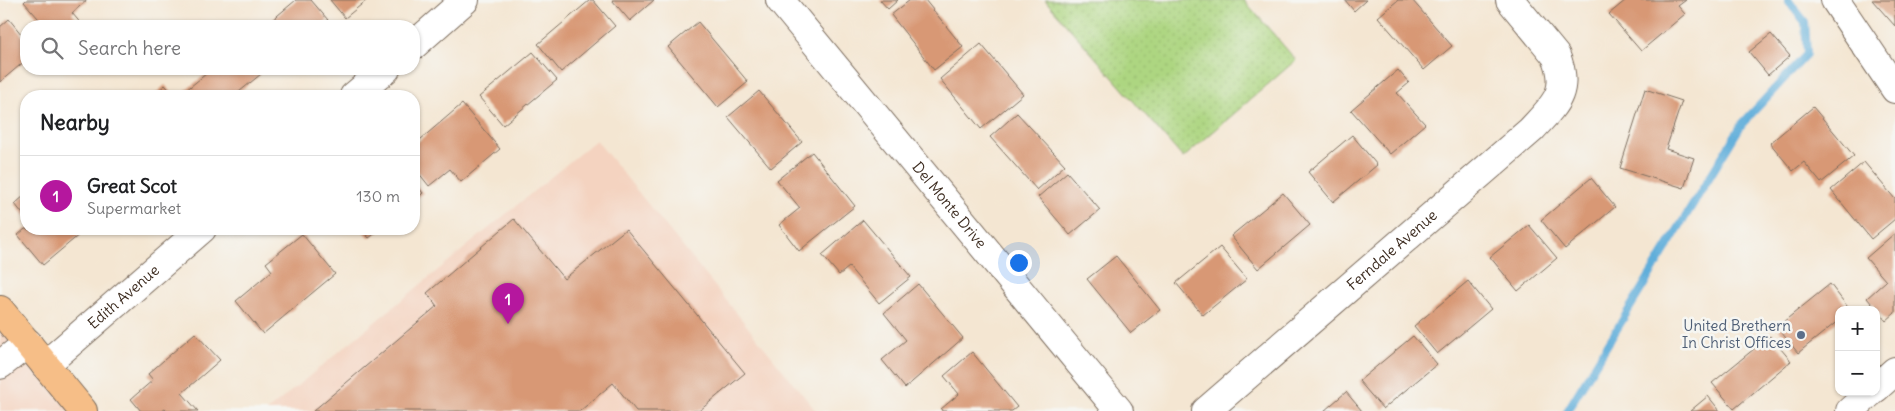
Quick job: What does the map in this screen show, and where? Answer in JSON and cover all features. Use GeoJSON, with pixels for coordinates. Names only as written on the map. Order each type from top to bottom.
{"type":"FeatureCollection","features":[{"type":"Feature","properties":{"kind":"main road"},"geometry":{"type":"LineString","coordinates":[[0,310],[83,411]]}},
{"type":"Feature","properties":{"kind":"street"},"geometry":{"type":"LineString","coordinates":[[420,40],[465,0]]}},
{"type":"Feature","properties":{"kind":"street","name":"Del Monte Drive"},"geometry":{"type":"LineString","coordinates":[[780,0],[1119,411]]}},
{"type":"Feature","properties":{"kind":"street","name":"Ferndale Avenue"},"geometry":{"type":"LineString","coordinates":[[1206,411],[1531,130],[1557,102],[1562,90],[1562,80],[1556,56],[1510,0]]}},
{"type":"Feature","properties":{"kind":"street"},"geometry":{"type":"LineString","coordinates":[[1835,0],[1895,89]]}},
{"type":"Feature","properties":{"kind":"street"},"geometry":{"type":"LineString","coordinates":[[361,90],[379,75]]}},
{"type":"Feature","properties":{"kind":"street","name":"Edith Avenue"},"geometry":{"type":"LineString","coordinates":[[46,365],[195,235]]}},
{"type":"Feature","properties":{"kind":"street"},"geometry":{"type":"LineString","coordinates":[[0,366],[28,343]]}},
{"type":"Feature","properties":{"kind":"street"},"geometry":{"type":"LineString","coordinates":[[1880,384],[1895,371]]}},
{"type":"Feature","properties":{"kind":"street"},"geometry":{"type":"LineString","coordinates":[[1850,411],[1867,396]]}},
{"type":"Feature","properties":{"kind":"shaded area"},"geometry":{"type":"Polygon","coordinates":[[[596,140],[816,411],[267,411],[596,140]]]}},
{"type":"Feature","properties":{"kind":"shaded area"},"geometry":{"type":"Polygon","coordinates":[[[0,310],[83,411],[0,411],[0,310]]]}},
{"type":"Feature","properties":{"kind":"green space"},"geometry":{"type":"Polygon","coordinates":[[[1045,0],[1244,0],[1296,60],[1183,158],[1045,0]]]}},
{"type":"Feature","properties":{"kind":"building"},"geometry":{"type":"Polygon","coordinates":[[[26,0],[87,0],[72,13],[78,20],[40,20],[24,2],[26,0]]]}},
{"type":"Feature","properties":{"kind":"building"},"geometry":{"type":"Polygon","coordinates":[[[296,0],[311,0],[328,20],[272,20],[296,0]]]}},
{"type":"Feature","properties":{"kind":"building"},"geometry":{"type":"Polygon","coordinates":[[[330,0],[367,0],[345,18],[330,0]]]}},
{"type":"Feature","properties":{"kind":"building"},"geometry":{"type":"Polygon","coordinates":[[[590,0],[593,0],[615,26],[561,72],[538,44],[590,0]]]}},
{"type":"Feature","properties":{"kind":"building"},"geometry":{"type":"Polygon","coordinates":[[[612,0],[654,0],[630,21],[612,0]]]}},
{"type":"Feature","properties":{"kind":"building"},"geometry":{"type":"Polygon","coordinates":[[[880,0],[898,0],[888,9],[880,0]]]}},
{"type":"Feature","properties":{"kind":"building"},"geometry":{"type":"Polygon","coordinates":[[[910,0],[925,0],[963,47],[934,70],[891,15],[910,0]]]}},
{"type":"Feature","properties":{"kind":"building"},"geometry":{"type":"Polygon","coordinates":[[[1345,0],[1366,0],[1354,11],[1345,0]]]}},
{"type":"Feature","properties":{"kind":"building"},"geometry":{"type":"Polygon","coordinates":[[[1398,0],[1412,0],[1452,46],[1424,70],[1378,17],[1398,0]]]}},
{"type":"Feature","properties":{"kind":"building"},"geometry":{"type":"Polygon","coordinates":[[[1626,0],[1686,0],[1678,6],[1685,14],[1641,51],[1609,14],[1626,0]]]}},
{"type":"Feature","properties":{"kind":"building"},"geometry":{"type":"Polygon","coordinates":[[[1872,0],[1895,0],[1895,26],[1872,0]]]}},
{"type":"Feature","properties":{"kind":"building"},"geometry":{"type":"Polygon","coordinates":[[[9,19],[20,33],[20,65],[0,82],[0,27],[9,19]]]}},
{"type":"Feature","properties":{"kind":"building"},"geometry":{"type":"Polygon","coordinates":[[[698,22],[748,82],[718,107],[668,47],[698,22]]]}},
{"type":"Feature","properties":{"kind":"building"},"geometry":{"type":"Polygon","coordinates":[[[1771,34],[1790,56],[1768,75],[1749,52],[1771,34]]]}},
{"type":"Feature","properties":{"kind":"building"},"geometry":{"type":"Polygon","coordinates":[[[981,44],[1023,94],[981,129],[940,79],[981,44]]]}},
{"type":"Feature","properties":{"kind":"building"},"geometry":{"type":"Polygon","coordinates":[[[533,52],[557,80],[503,125],[479,97],[533,52]]]}},
{"type":"Feature","properties":{"kind":"building"},"geometry":{"type":"Polygon","coordinates":[[[1398,70],[1409,83],[1397,93],[1425,124],[1390,154],[1351,110],[1398,70]]]}},
{"type":"Feature","properties":{"kind":"building"},"geometry":{"type":"Polygon","coordinates":[[[205,75],[260,75],[241,90],[186,90],[205,75]]]}},
{"type":"Feature","properties":{"kind":"building"},"geometry":{"type":"Polygon","coordinates":[[[165,85],[170,90],[160,90],[165,85]]]}},
{"type":"Feature","properties":{"kind":"building"},"geometry":{"type":"Polygon","coordinates":[[[1645,89],[1682,101],[1666,149],[1694,158],[1684,188],[1620,168],[1645,89]]]}},
{"type":"Feature","properties":{"kind":"building"},"geometry":{"type":"Polygon","coordinates":[[[759,91],[802,142],[771,168],[728,117],[759,91]]]}},
{"type":"Feature","properties":{"kind":"building"},"geometry":{"type":"Polygon","coordinates":[[[462,104],[500,149],[461,182],[450,169],[429,186],[420,175],[420,140],[462,104]]]}},
{"type":"Feature","properties":{"kind":"building"},"geometry":{"type":"Polygon","coordinates":[[[1813,107],[1854,156],[1821,183],[1804,162],[1793,171],[1770,143],[1813,107]]]}},
{"type":"Feature","properties":{"kind":"building"},"geometry":{"type":"Polygon","coordinates":[[[1017,113],[1065,165],[1037,190],[990,137],[1017,113]]]}},
{"type":"Feature","properties":{"kind":"building"},"geometry":{"type":"Polygon","coordinates":[[[1352,135],[1377,165],[1333,202],[1308,172],[1352,135]]]}},
{"type":"Feature","properties":{"kind":"building"},"geometry":{"type":"Polygon","coordinates":[[[812,152],[855,206],[799,251],[779,225],[800,208],[777,180],[812,152]]]}},
{"type":"Feature","properties":{"kind":"building"},"geometry":{"type":"Polygon","coordinates":[[[1864,162],[1895,199],[1895,219],[1871,239],[1831,190],[1864,162]]]}},
{"type":"Feature","properties":{"kind":"building"},"geometry":{"type":"Polygon","coordinates":[[[1067,172],[1100,210],[1070,235],[1038,197],[1067,172]]]}},
{"type":"Feature","properties":{"kind":"building"},"geometry":{"type":"Polygon","coordinates":[[[1591,178],[1615,207],[1565,249],[1541,220],[1591,178]]]}},
{"type":"Feature","properties":{"kind":"building"},"geometry":{"type":"Polygon","coordinates":[[[1283,193],[1310,225],[1258,269],[1231,236],[1283,193]]]}},
{"type":"Feature","properties":{"kind":"building"},"geometry":{"type":"Polygon","coordinates":[[[20,199],[20,210],[15,204],[20,199]]]}},
{"type":"Feature","properties":{"kind":"building"},"geometry":{"type":"Polygon","coordinates":[[[514,219],[564,279],[626,229],[745,373],[699,411],[636,411],[613,383],[580,411],[313,411],[437,306],[427,293],[514,219]]]}},
{"type":"Feature","properties":{"kind":"building"},"geometry":{"type":"Polygon","coordinates":[[[863,220],[911,277],[879,303],[849,267],[839,275],[822,255],[863,220]]]}},
{"type":"Feature","properties":{"kind":"building"},"geometry":{"type":"Polygon","coordinates":[[[1529,225],[1557,258],[1518,291],[1490,257],[1529,225]]]}},
{"type":"Feature","properties":{"kind":"building"},"geometry":{"type":"Polygon","coordinates":[[[20,233],[20,235],[79,235],[43,265],[18,235],[20,233]]]}},
{"type":"Feature","properties":{"kind":"building"},"geometry":{"type":"Polygon","coordinates":[[[1895,233],[1895,313],[1886,321],[1880,314],[1880,306],[1874,306],[1867,298],[1886,281],[1866,258],[1895,233]]]}},
{"type":"Feature","properties":{"kind":"building"},"geometry":{"type":"Polygon","coordinates":[[[303,235],[335,274],[263,334],[236,301],[272,271],[266,263],[303,235]]]}},
{"type":"Feature","properties":{"kind":"building"},"geometry":{"type":"Polygon","coordinates":[[[1220,247],[1247,279],[1203,315],[1176,283],[1220,247]]]}},
{"type":"Feature","properties":{"kind":"building"},"geometry":{"type":"Polygon","coordinates":[[[1116,256],[1160,310],[1131,333],[1087,279],[1116,256]]]}},
{"type":"Feature","properties":{"kind":"building"},"geometry":{"type":"Polygon","coordinates":[[[1468,281],[1491,309],[1437,354],[1414,326],[1468,281]]]}},
{"type":"Feature","properties":{"kind":"building"},"geometry":{"type":"Polygon","coordinates":[[[918,284],[963,338],[905,388],[882,360],[906,340],[884,313],[918,284]]]}},
{"type":"Feature","properties":{"kind":"building"},"geometry":{"type":"Polygon","coordinates":[[[1830,284],[1847,306],[1835,306],[1835,323],[1798,353],[1777,327],[1830,284]]]}},
{"type":"Feature","properties":{"kind":"building"},"geometry":{"type":"Polygon","coordinates":[[[195,333],[220,360],[182,393],[198,411],[167,411],[165,409],[162,411],[141,411],[131,399],[153,380],[148,374],[195,333]]]}},
{"type":"Feature","properties":{"kind":"building"},"geometry":{"type":"Polygon","coordinates":[[[1413,336],[1437,364],[1383,409],[1359,381],[1413,336]]]}},
{"type":"Feature","properties":{"kind":"building"},"geometry":{"type":"Polygon","coordinates":[[[1770,336],[1791,361],[1734,409],[1712,383],[1770,336]]]}},
{"type":"Feature","properties":{"kind":"building"},"geometry":{"type":"Polygon","coordinates":[[[972,352],[1017,407],[1012,411],[942,411],[941,409],[959,394],[944,376],[972,352]]]}},
{"type":"Feature","properties":{"kind":"building"},"geometry":{"type":"Polygon","coordinates":[[[1346,392],[1362,411],[1324,411],[1346,392]]]}},
{"type":"Feature","properties":{"kind":"building"},"geometry":{"type":"Polygon","coordinates":[[[1708,396],[1720,411],[1690,411],[1708,396]]]}},
{"type":"Feature","properties":{"kind":"waterway"},"geometry":{"type":"LineString","coordinates":[[1567,411],[1742,124],[1807,54],[1805,22],[1788,0]]}},
{"type":"Feature","properties":{"kind":"place","name":"Great Scot"},"geometry":{"type":"Point","coordinates":[508,324]}},
{"type":"Feature","properties":{"kind":"place","name":"United Brethern In Christ Offices"},"geometry":{"type":"Point","coordinates":[1801,335]}}]}
